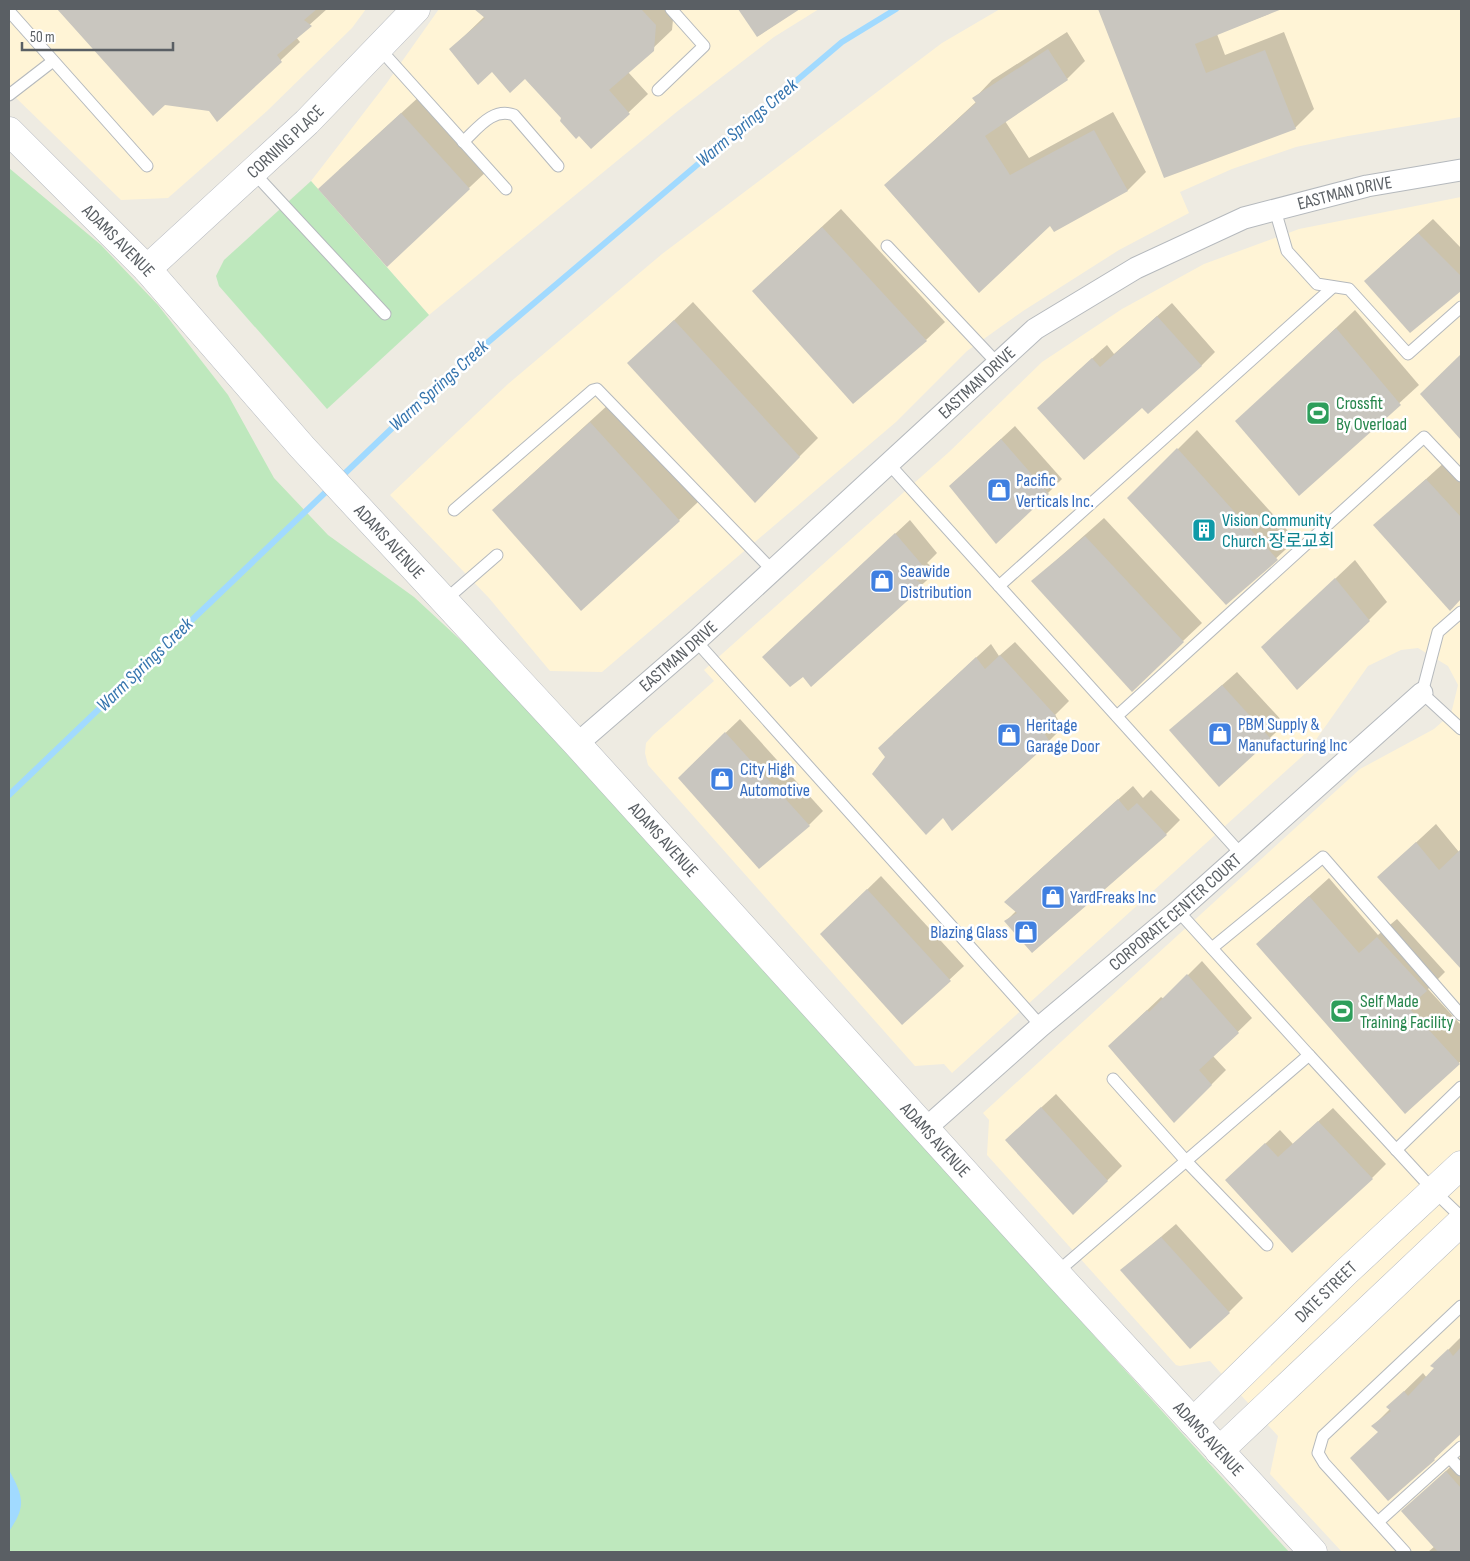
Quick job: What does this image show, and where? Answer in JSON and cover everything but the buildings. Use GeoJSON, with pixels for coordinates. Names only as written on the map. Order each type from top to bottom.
{"type":"FeatureCollection","features":[{"type":"Feature","properties":{"kind":"street","name":"CORNING PLACE"},"geometry":{"type":"LineString","coordinates":[[147,269],[254,173],[380,48],[416,9]]}},
{"type":"Feature","properties":{"kind":"street","name":"ADAMS AVENUE"},"geometry":{"type":"LineString","coordinates":[[9,131],[147,269],[356,507],[577,744],[1056,1273],[1313,1552]]}},
{"type":"Feature","properties":{"kind":"street","name":"EASTMAN DRIVE"},"geometry":{"type":"LineString","coordinates":[[577,744],[696,641],[1035,329],[1136,268],[1244,218],[1367,186],[1461,170]]}},
{"type":"Feature","properties":{"kind":"street","name":"CORPORATE CENTER COURT"},"geometry":{"type":"LineString","coordinates":[[925,1129],[1041,1026],[1178,911],[1422,692]]}},
{"type":"Feature","properties":{"kind":"street","name":"DATE STREET"},"geometry":{"type":"LineString","coordinates":[[1193,1422],[1346,1272],[1461,1165]]}},
{"type":"Feature","properties":{"kind":"street"},"geometry":{"type":"LineString","coordinates":[[1219,1450],[1457,1228]]}},
{"type":"Feature","properties":{"kind":"lane"},"geometry":{"type":"LineString","coordinates":[[658,90],[704,46],[671,9]]}},
{"type":"Feature","properties":{"kind":"lane"},"geometry":{"type":"LineString","coordinates":[[9,11],[147,166]]}},
{"type":"Feature","properties":{"kind":"lane"},"geometry":{"type":"LineString","coordinates":[[380,48],[506,189]]}},
{"type":"Feature","properties":{"kind":"lane"},"geometry":{"type":"LineString","coordinates":[[9,95],[53,61]]}},
{"type":"Feature","properties":{"kind":"lane"},"geometry":{"type":"LineString","coordinates":[[463,142],[494,114],[505,112],[514,115],[558,166]]}},
{"type":"Feature","properties":{"kind":"lane"},"geometry":{"type":"LineString","coordinates":[[254,173],[385,314]]}},
{"type":"Feature","properties":{"kind":"lane"},"geometry":{"type":"LineString","coordinates":[[1275,210],[1287,251],[1317,284],[1348,290],[1408,354],[1461,307]]}},
{"type":"Feature","properties":{"kind":"lane"},"geometry":{"type":"LineString","coordinates":[[887,246],[998,364]]}},
{"type":"Feature","properties":{"kind":"lane"},"geometry":{"type":"LineString","coordinates":[[999,586],[1333,287]]}},
{"type":"Feature","properties":{"kind":"lane"},"geometry":{"type":"LineString","coordinates":[[454,510],[593,390],[597,389],[773,571]]}},
{"type":"Feature","properties":{"kind":"lane"},"geometry":{"type":"LineString","coordinates":[[1117,716],[1424,437],[1461,476]]}},
{"type":"Feature","properties":{"kind":"lane"},"geometry":{"type":"LineString","coordinates":[[889,464],[1242,854]]}},
{"type":"Feature","properties":{"kind":"lane"},"geometry":{"type":"LineString","coordinates":[[444,601],[497,555]]}},
{"type":"Feature","properties":{"kind":"lane"},"geometry":{"type":"LineString","coordinates":[[1461,612],[1438,632],[1422,692],[1461,729]]}},
{"type":"Feature","properties":{"kind":"lane"},"geometry":{"type":"LineString","coordinates":[[696,641],[1041,1026]]}},
{"type":"Feature","properties":{"kind":"lane"},"geometry":{"type":"LineString","coordinates":[[1212,948],[1323,858],[1461,1015]]}},
{"type":"Feature","properties":{"kind":"lane"},"geometry":{"type":"LineString","coordinates":[[1178,911],[1434,1191],[1457,1228]]}},
{"type":"Feature","properties":{"kind":"lane"},"geometry":{"type":"LineString","coordinates":[[1056,1273],[1309,1055]]}},
{"type":"Feature","properties":{"kind":"lane"},"geometry":{"type":"LineString","coordinates":[[1113,1079],[1187,1162],[1267,1246]]}},
{"type":"Feature","properties":{"kind":"lane"},"geometry":{"type":"LineString","coordinates":[[1396,1150],[1461,1087]]}},
{"type":"Feature","properties":{"kind":"lane"},"geometry":{"type":"LineString","coordinates":[[1405,1552],[1324,1463],[1318,1452],[1323,1436],[1461,1306]]}},
{"type":"Feature","properties":{"kind":"lane"},"geometry":{"type":"LineString","coordinates":[[1378,1522],[1461,1447]]}},
{"type":"Feature","properties":{"kind":"lane"},"geometry":{"type":"LineString","coordinates":[[1450,1458],[1461,1470]]}},
{"type":"Feature","properties":{"kind":"shaded area"},"geometry":{"type":"Polygon","coordinates":[[[9,9],[366,9],[352,28],[267,111],[168,198],[121,200],[9,91],[9,9]]]}},
{"type":"Feature","properties":{"kind":"shaded area"},"geometry":{"type":"Polygon","coordinates":[[[439,9],[819,9],[774,37],[679,110],[429,315],[311,181],[386,84],[439,9]]]}},
{"type":"Feature","properties":{"kind":"shaded area"},"geometry":{"type":"Polygon","coordinates":[[[1000,9],[1461,9],[1461,117],[1348,136],[1296,147],[1232,169],[1180,192],[1189,213],[1119,250],[1023,311],[967,351],[896,422],[602,672],[550,671],[489,598],[390,495],[508,384],[662,254],[942,43],[1000,9]]]}},
{"type":"Feature","properties":{"kind":"shaded area"},"geometry":{"type":"Polygon","coordinates":[[[1461,197],[1461,1552],[1342,1552],[1270,1474],[1278,1436],[1210,1361],[1176,1365],[987,1155],[989,1120],[983,1113],[1360,769],[1434,729],[1451,714],[1458,685],[1448,666],[1418,648],[1401,650],[1368,666],[1308,751],[952,1073],[944,1064],[915,1066],[648,765],[645,753],[646,743],[653,735],[714,681],[704,670],[949,452],[1042,362],[1122,309],[1204,264],[1299,229],[1461,197]]]}},
{"type":"Feature","properties":{"kind":"green space"},"geometry":{"type":"Polygon","coordinates":[[[9,168],[101,245],[158,305],[228,395],[274,478],[328,535],[414,597],[469,648],[597,784],[1289,1552],[9,1552],[9,168]]]}},
{"type":"Feature","properties":{"kind":"green space"},"geometry":{"type":"Polygon","coordinates":[[[311,181],[429,315],[327,409],[219,286],[216,276],[224,260],[311,181]]]}},
{"type":"Feature","properties":{"kind":"water"},"geometry":{"type":"Polygon","coordinates":[[[9,1470],[20,1494],[21,1508],[9,1531],[9,1470]]]}},
{"type":"Feature","properties":{"kind":"waterway","name":"Warm Springs Creek"},"geometry":{"type":"LineString","coordinates":[[340,478],[434,388],[842,42],[896,9]]}},
{"type":"Feature","properties":{"kind":"waterway","name":"Warm Springs Creek"},"geometry":{"type":"LineString","coordinates":[[9,795],[331,487]]}},
{"type":"Feature","properties":{"kind":"place","name":"Crossfit By Overload"},"geometry":{"type":"Point","coordinates":[1318,413]}},
{"type":"Feature","properties":{"kind":"place","name":"Pacific Verticals Inc."},"geometry":{"type":"Point","coordinates":[999,490]}},
{"type":"Feature","properties":{"kind":"place","name":"Vision Community Church 장로교회"},"geometry":{"type":"Point","coordinates":[1204,530]}},
{"type":"Feature","properties":{"kind":"place","name":"Seawide Distribution"},"geometry":{"type":"Point","coordinates":[882,581]}},
{"type":"Feature","properties":{"kind":"place","name":"PBM Supply & Manufacturing Inc"},"geometry":{"type":"Point","coordinates":[1220,734]}},
{"type":"Feature","properties":{"kind":"place","name":"Heritage Garage Door"},"geometry":{"type":"Point","coordinates":[1009,735]}},
{"type":"Feature","properties":{"kind":"place","name":"City High Automotive"},"geometry":{"type":"Point","coordinates":[722,779]}},
{"type":"Feature","properties":{"kind":"place","name":"YardFreaks Inc"},"geometry":{"type":"Point","coordinates":[1053,897]}},
{"type":"Feature","properties":{"kind":"place","name":"Blazing Glass"},"geometry":{"type":"Point","coordinates":[1026,932]}},
{"type":"Feature","properties":{"kind":"place","name":"Self Made Training Facility"},"geometry":{"type":"Point","coordinates":[1342,1011]}}]}
